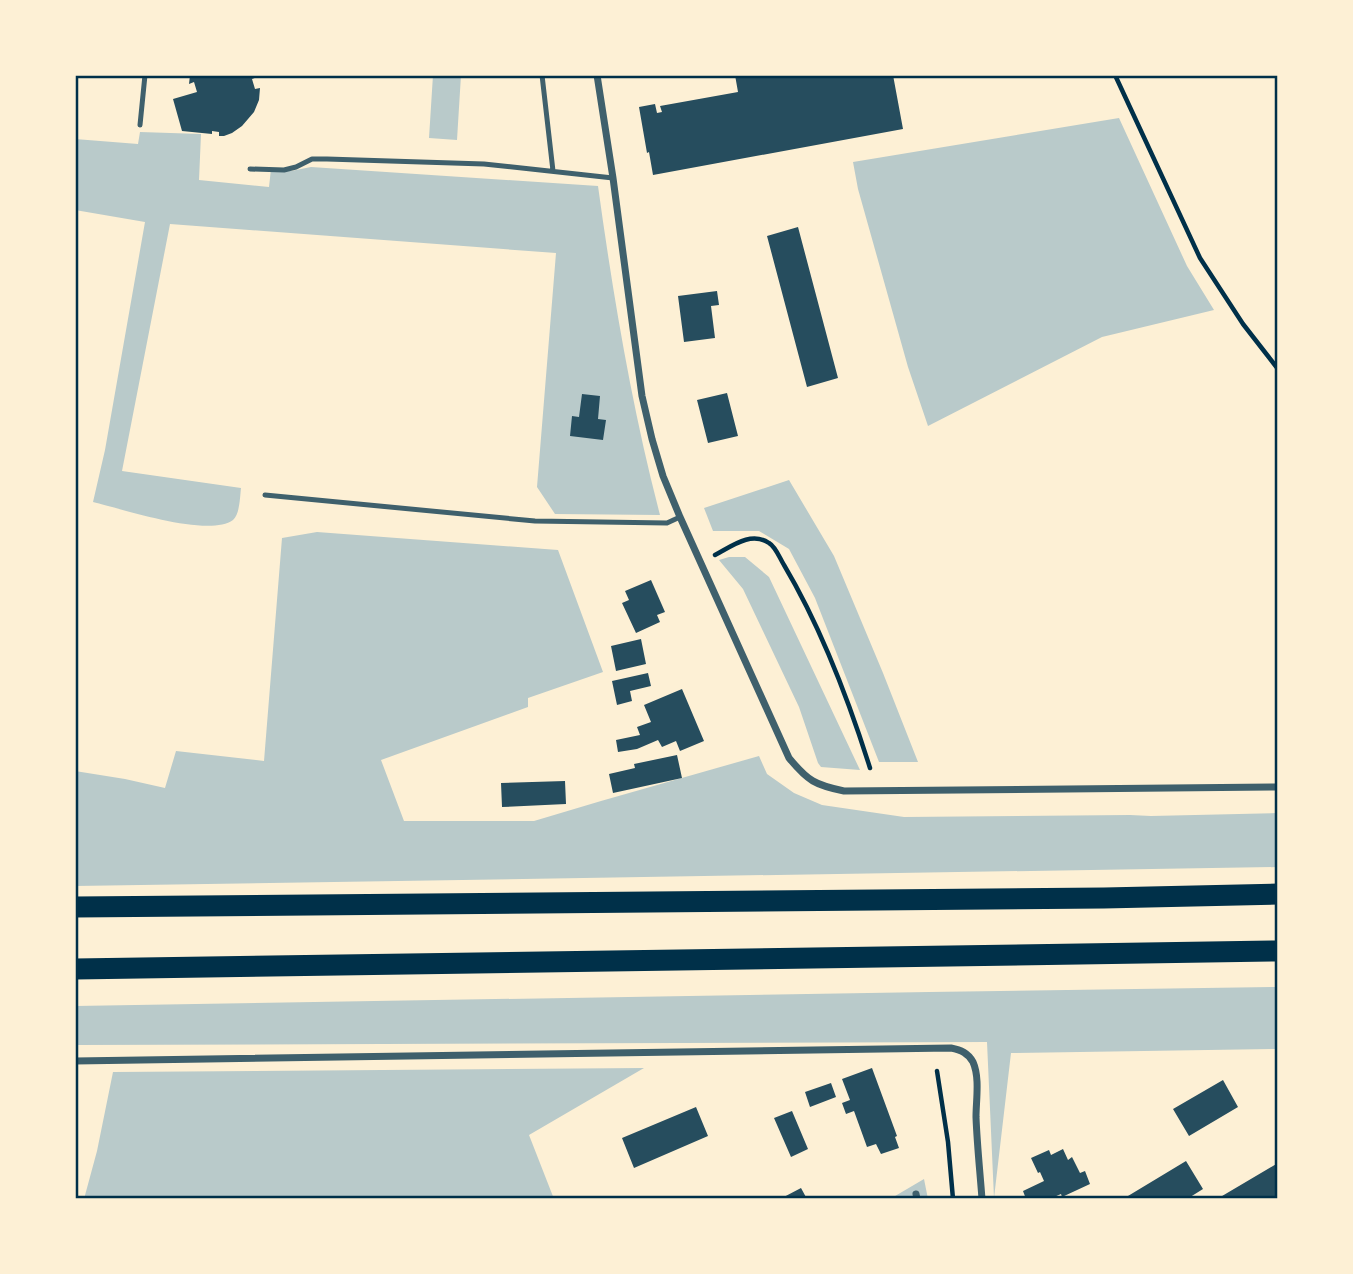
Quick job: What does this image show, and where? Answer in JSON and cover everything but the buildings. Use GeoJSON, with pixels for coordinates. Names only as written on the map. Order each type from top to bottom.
{"type":"FeatureCollection","features":[{"type":"Feature","properties":{"kind":"highway"},"geometry":{"type":"LineString","coordinates":[[75,907],[1104,898],[1278,894]]}},
{"type":"Feature","properties":{"kind":"highway"},"geometry":{"type":"LineString","coordinates":[[75,969],[1278,951]]}},
{"type":"Feature","properties":{"kind":"street"},"geometry":{"type":"LineString","coordinates":[[597,75],[642,396],[663,476],[699,562],[789,758],[804,776],[823,786],[844,791],[1278,787]]}},
{"type":"Feature","properties":{"kind":"street"},"geometry":{"type":"LineString","coordinates":[[75,1061],[951,1048],[964,1051],[973,1063],[982,1199]]}},
{"type":"Feature","properties":{"kind":"lane"},"geometry":{"type":"LineString","coordinates":[[141,125],[145,75]]}},
{"type":"Feature","properties":{"kind":"lane"},"geometry":{"type":"LineString","coordinates":[[542,75],[553,171]]}},
{"type":"Feature","properties":{"kind":"lane"},"geometry":{"type":"LineString","coordinates":[[250,169],[284,170],[312,159],[327,159],[484,164],[613,178]]}},
{"type":"Feature","properties":{"kind":"lane"},"geometry":{"type":"LineString","coordinates":[[265,495],[535,521],[667,523],[680,517]]}},
{"type":"Feature","properties":{"kind":"path"},"geometry":{"type":"LineString","coordinates":[[1115,75],[1200,258],[1243,324],[1278,369]]}},
{"type":"Feature","properties":{"kind":"path"},"geometry":{"type":"LineString","coordinates":[[699,562],[748,538],[772,544],[819,631],[852,710],[870,768]]}},
{"type":"Feature","properties":{"kind":"path"},"geometry":{"type":"LineString","coordinates":[[937,1071],[948,1142],[953,1199]]}},
{"type":"Feature","properties":{"kind":"shaded area"},"geometry":{"type":"Polygon","coordinates":[[[433,75],[461,75],[457,140],[429,138],[433,75]]]}},
{"type":"Feature","properties":{"kind":"shaded area"},"geometry":{"type":"Polygon","coordinates":[[[1119,118],[1187,266],[1214,310],[1102,337],[928,426],[908,367],[858,189],[853,162],[1119,118]]]}},
{"type":"Feature","properties":{"kind":"shaded area"},"geometry":{"type":"Polygon","coordinates":[[[140,132],[201,134],[199,180],[269,187],[271,169],[291,171],[311,167],[598,186],[624,351],[660,515],[555,514],[537,487],[556,253],[170,224],[122,471],[241,488],[238,509],[233,520],[221,525],[205,526],[165,520],[93,502],[105,450],[145,222],[75,210],[75,139],[138,144],[140,132]]]}},
{"type":"Feature","properties":{"kind":"shaded area"},"geometry":{"type":"Polygon","coordinates":[[[789,480],[834,556],[918,762],[879,762],[815,598],[789,549],[759,531],[713,531],[704,508],[789,480]]]}},
{"type":"Feature","properties":{"kind":"shaded area"},"geometry":{"type":"Polygon","coordinates":[[[317,532],[558,550],[603,672],[528,698],[528,707],[381,760],[404,821],[534,821],[759,756],[767,774],[794,793],[822,805],[904,817],[1278,813],[1278,867],[75,886],[75,771],[165,788],[176,751],[264,761],[282,538],[317,532]]]}},
{"type":"Feature","properties":{"kind":"shaded area"},"geometry":{"type":"Polygon","coordinates":[[[745,557],[769,577],[860,770],[821,767],[818,763],[799,707],[743,589],[719,560],[745,557]]]}},
{"type":"Feature","properties":{"kind":"shaded area"},"geometry":{"type":"Polygon","coordinates":[[[1278,987],[1278,1049],[1011,1053],[994,1198],[987,1042],[75,1045],[75,1006],[1278,987]]]}},
{"type":"Feature","properties":{"kind":"shaded area"},"geometry":{"type":"Polygon","coordinates":[[[644,1068],[529,1135],[554,1199],[84,1199],[113,1072],[644,1068]]]}},
{"type":"Feature","properties":{"kind":"shaded area"},"geometry":{"type":"Polygon","coordinates":[[[924,1179],[928,1199],[890,1199],[924,1179]]]}}]}
